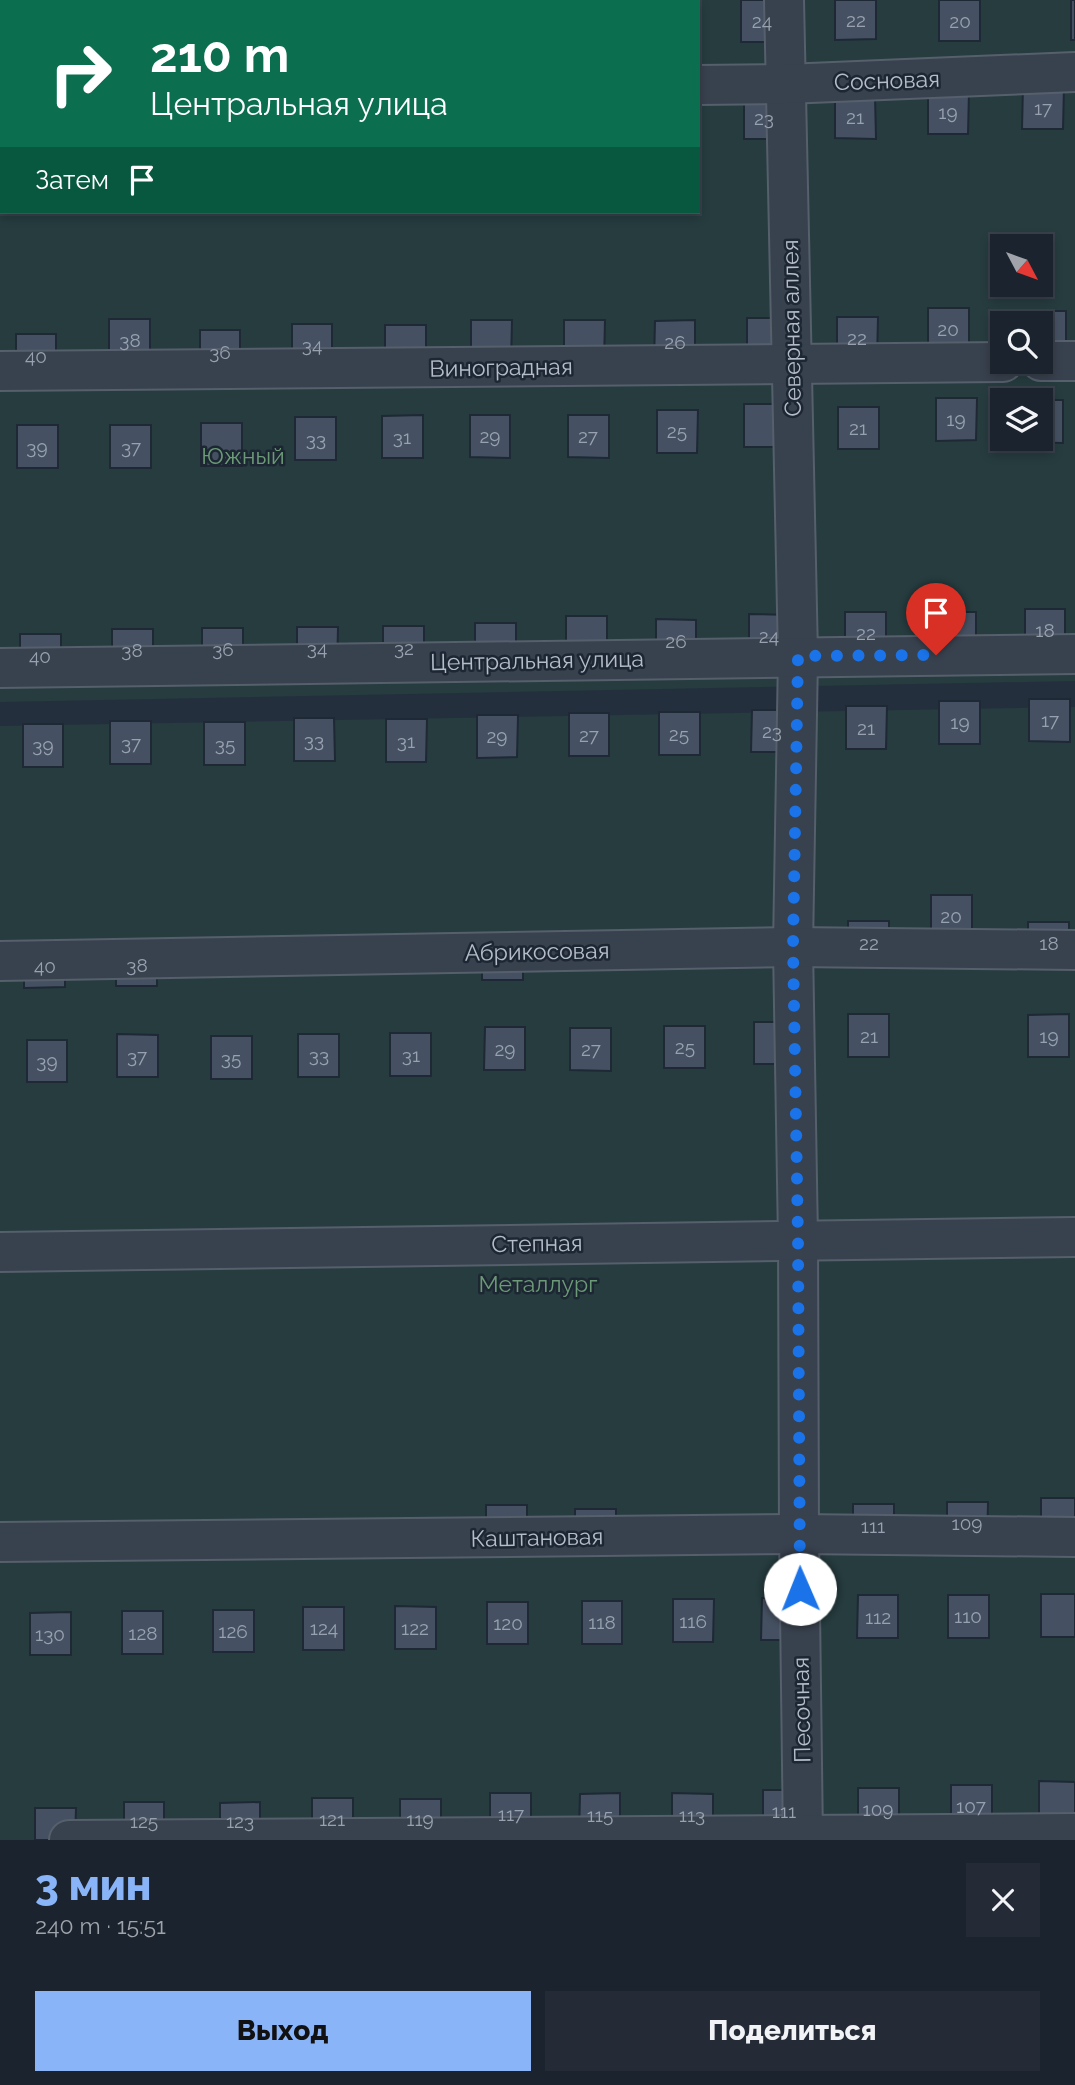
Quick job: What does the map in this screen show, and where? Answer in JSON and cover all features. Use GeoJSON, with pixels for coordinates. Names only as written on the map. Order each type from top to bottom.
{"type":"FeatureCollection","features":[{"type":"Feature","properties":{"kind":"street","name":"Северная аллея"},"geometry":{"type":"LineString","coordinates":[[784,0],[798,656]]}},
{"type":"Feature","properties":{"kind":"street","name":"Сосновая"},"geometry":{"type":"LineString","coordinates":[[700,85],[1075,72]]}},
{"type":"Feature","properties":{"kind":"street"},"geometry":{"type":"LineString","coordinates":[[1053,361],[1075,361]]}},
{"type":"Feature","properties":{"kind":"street","name":"Виноградная"},"geometry":{"type":"LineString","coordinates":[[0,371],[990,362]]}},
{"type":"Feature","properties":{"kind":"street","name":"Центральная улица"},"geometry":{"type":"LineString","coordinates":[[0,668],[1075,654]]}},
{"type":"Feature","properties":{"kind":"street","name":"Песочная"},"geometry":{"type":"LineString","coordinates":[[798,656],[793,947],[803,1838]]}},
{"type":"Feature","properties":{"kind":"street","name":"Абрикосовая"},"geometry":{"type":"LineString","coordinates":[[0,961],[793,947],[1075,950]]}},
{"type":"Feature","properties":{"kind":"street","name":"Степная"},"geometry":{"type":"LineString","coordinates":[[0,1252],[1075,1237]]}},
{"type":"Feature","properties":{"kind":"street","name":"Каштановая"},"geometry":{"type":"LineString","coordinates":[[0,1542],[799,1534],[1075,1537]]}},
{"type":"Feature","properties":{"kind":"street"},"geometry":{"type":"LineString","coordinates":[[69,1840],[803,1838],[1075,1833]]}},
{"type":"Feature","properties":{"kind":"green space","name":"Южный"},"geometry":{"type":"Polygon","coordinates":[[[700,0],[1075,0],[1075,681],[0,702],[0,214],[700,214],[700,0]]]}},
{"type":"Feature","properties":{"kind":"green space","name":"Металлург"},"geometry":{"type":"Polygon","coordinates":[[[1075,707],[1075,1840],[0,1840],[0,726],[1075,707]]]}},
{"type":"Feature","properties":{"kind":"building"},"geometry":{"type":"Polygon","coordinates":[[[741,0],[782,0],[782,42],[741,42],[741,0]]]}},
{"type":"Feature","properties":{"kind":"building"},"geometry":{"type":"Polygon","coordinates":[[[835,0],[876,0],[876,39],[835,40],[835,0]]]}},
{"type":"Feature","properties":{"kind":"building"},"geometry":{"type":"Polygon","coordinates":[[[939,0],[980,0],[980,41],[939,41],[939,0]]]}},
{"type":"Feature","properties":{"kind":"building"},"geometry":{"type":"Polygon","coordinates":[[[1071,0],[1075,0],[1075,40],[1071,40],[1071,0]]]}},
{"type":"Feature","properties":{"kind":"building"},"geometry":{"type":"Polygon","coordinates":[[[1023,86],[1064,86],[1063,129],[1022,129],[1023,86]]]}},
{"type":"Feature","properties":{"kind":"building"},"geometry":{"type":"Polygon","coordinates":[[[928,91],[969,91],[968,134],[928,134],[928,91]]]}},
{"type":"Feature","properties":{"kind":"building"},"geometry":{"type":"Polygon","coordinates":[[[784,96],[784,139],[744,139],[744,97],[784,96]]]}},
{"type":"Feature","properties":{"kind":"building"},"geometry":{"type":"Polygon","coordinates":[[[835,96],[875,96],[876,139],[835,138],[835,96]]]}},
{"type":"Feature","properties":{"kind":"building"},"geometry":{"type":"Polygon","coordinates":[[[928,308],[969,308],[969,351],[928,350],[928,308]]]}},
{"type":"Feature","properties":{"kind":"building"},"geometry":{"type":"Polygon","coordinates":[[[1053,311],[1066,311],[1066,354],[1053,354],[1053,311]]]}},
{"type":"Feature","properties":{"kind":"building"},"geometry":{"type":"Polygon","coordinates":[[[837,317],[878,317],[877,360],[837,360],[837,317]]]}},
{"type":"Feature","properties":{"kind":"building"},"geometry":{"type":"Polygon","coordinates":[[[747,318],[788,318],[788,360],[747,361],[747,318]]]}},
{"type":"Feature","properties":{"kind":"building"},"geometry":{"type":"Polygon","coordinates":[[[109,319],[150,319],[150,362],[109,361],[109,319]]]}},
{"type":"Feature","properties":{"kind":"building"},"geometry":{"type":"Polygon","coordinates":[[[471,320],[512,320],[511,363],[471,363],[471,320]]]}},
{"type":"Feature","properties":{"kind":"building"},"geometry":{"type":"Polygon","coordinates":[[[564,320],[605,320],[604,363],[564,363],[564,320]]]}},
{"type":"Feature","properties":{"kind":"building"},"geometry":{"type":"Polygon","coordinates":[[[695,320],[695,363],[654,363],[655,321],[695,320]]]}},
{"type":"Feature","properties":{"kind":"building"},"geometry":{"type":"Polygon","coordinates":[[[292,324],[332,324],[332,367],[292,367],[292,324]]]}},
{"type":"Feature","properties":{"kind":"building"},"geometry":{"type":"Polygon","coordinates":[[[385,325],[426,325],[426,368],[385,368],[385,325]]]}},
{"type":"Feature","properties":{"kind":"building"},"geometry":{"type":"Polygon","coordinates":[[[200,330],[240,330],[240,373],[200,373],[200,330]]]}},
{"type":"Feature","properties":{"kind":"building"},"geometry":{"type":"Polygon","coordinates":[[[16,334],[56,334],[56,377],[16,377],[16,334]]]}},
{"type":"Feature","properties":{"kind":"building"},"geometry":{"type":"Polygon","coordinates":[[[936,398],[977,398],[976,440],[936,441],[936,398]]]}},
{"type":"Feature","properties":{"kind":"building"},"geometry":{"type":"Polygon","coordinates":[[[1053,400],[1063,400],[1063,443],[1053,443],[1053,400]]]}},
{"type":"Feature","properties":{"kind":"building"},"geometry":{"type":"Polygon","coordinates":[[[744,404],[785,404],[785,447],[744,447],[744,404]]]}},
{"type":"Feature","properties":{"kind":"building"},"geometry":{"type":"Polygon","coordinates":[[[838,407],[879,407],[879,449],[838,449],[838,407]]]}},
{"type":"Feature","properties":{"kind":"building"},"geometry":{"type":"Polygon","coordinates":[[[657,410],[698,410],[697,453],[657,453],[657,410]]]}},
{"type":"Feature","properties":{"kind":"building"},"geometry":{"type":"Polygon","coordinates":[[[423,415],[423,458],[382,458],[382,416],[423,415]]]}},
{"type":"Feature","properties":{"kind":"building"},"geometry":{"type":"Polygon","coordinates":[[[470,415],[510,415],[510,458],[470,457],[470,415]]]}},
{"type":"Feature","properties":{"kind":"building"},"geometry":{"type":"Polygon","coordinates":[[[568,415],[609,415],[609,458],[568,457],[568,415]]]}},
{"type":"Feature","properties":{"kind":"building"},"geometry":{"type":"Polygon","coordinates":[[[295,417],[336,417],[336,460],[295,460],[295,417]]]}},
{"type":"Feature","properties":{"kind":"building"},"geometry":{"type":"Polygon","coordinates":[[[201,423],[242,423],[242,466],[201,466],[201,423]]]}},
{"type":"Feature","properties":{"kind":"building"},"geometry":{"type":"Polygon","coordinates":[[[17,425],[58,425],[58,468],[17,468],[17,425]]]}},
{"type":"Feature","properties":{"kind":"building"},"geometry":{"type":"Polygon","coordinates":[[[110,425],[151,425],[151,468],[110,468],[110,425]]]}},
{"type":"Feature","properties":{"kind":"building"},"geometry":{"type":"Polygon","coordinates":[[[1025,609],[1065,609],[1065,652],[1025,652],[1025,609]]]}},
{"type":"Feature","properties":{"kind":"building"},"geometry":{"type":"Polygon","coordinates":[[[845,612],[886,612],[886,655],[845,654],[845,612]]]}},
{"type":"Feature","properties":{"kind":"building"},"geometry":{"type":"Polygon","coordinates":[[[935,612],[976,612],[976,655],[935,655],[935,612]]]}},
{"type":"Feature","properties":{"kind":"building"},"geometry":{"type":"Polygon","coordinates":[[[749,614],[790,615],[789,657],[749,657],[749,614]]]}},
{"type":"Feature","properties":{"kind":"building"},"geometry":{"type":"Polygon","coordinates":[[[566,616],[607,616],[607,659],[566,658],[566,616]]]}},
{"type":"Feature","properties":{"kind":"building"},"geometry":{"type":"Polygon","coordinates":[[[656,619],[696,620],[696,662],[656,662],[656,619]]]}},
{"type":"Feature","properties":{"kind":"building"},"geometry":{"type":"Polygon","coordinates":[[[475,623],[516,623],[516,666],[475,665],[475,623]]]}},
{"type":"Feature","properties":{"kind":"building"},"geometry":{"type":"Polygon","coordinates":[[[383,626],[424,626],[424,669],[383,669],[383,626]]]}},
{"type":"Feature","properties":{"kind":"building"},"geometry":{"type":"Polygon","coordinates":[[[297,627],[338,627],[337,669],[297,670],[297,627]]]}},
{"type":"Feature","properties":{"kind":"building"},"geometry":{"type":"Polygon","coordinates":[[[202,628],[243,628],[243,670],[202,671],[202,628]]]}},
{"type":"Feature","properties":{"kind":"building"},"geometry":{"type":"Polygon","coordinates":[[[112,629],[153,629],[153,671],[112,672],[112,629]]]}},
{"type":"Feature","properties":{"kind":"building"},"geometry":{"type":"Polygon","coordinates":[[[20,634],[61,634],[61,677],[20,677],[20,634]]]}},
{"type":"Feature","properties":{"kind":"building"},"geometry":{"type":"Polygon","coordinates":[[[1029,699],[1070,699],[1070,742],[1029,741],[1029,699]]]}},
{"type":"Feature","properties":{"kind":"building"},"geometry":{"type":"Polygon","coordinates":[[[939,701],[980,701],[980,744],[939,744],[939,701]]]}},
{"type":"Feature","properties":{"kind":"building"},"geometry":{"type":"Polygon","coordinates":[[[846,706],[887,706],[886,749],[846,749],[846,706]]]}},
{"type":"Feature","properties":{"kind":"building"},"geometry":{"type":"Polygon","coordinates":[[[752,710],[792,710],[792,752],[751,752],[752,710]]]}},
{"type":"Feature","properties":{"kind":"building"},"geometry":{"type":"Polygon","coordinates":[[[659,712],[700,712],[700,755],[659,755],[659,712]]]}},
{"type":"Feature","properties":{"kind":"building"},"geometry":{"type":"Polygon","coordinates":[[[569,713],[609,713],[609,756],[569,756],[569,713]]]}},
{"type":"Feature","properties":{"kind":"building"},"geometry":{"type":"Polygon","coordinates":[[[477,715],[518,715],[517,757],[477,758],[477,715]]]}},
{"type":"Feature","properties":{"kind":"building"},"geometry":{"type":"Polygon","coordinates":[[[294,718],[334,718],[335,761],[294,761],[294,718]]]}},
{"type":"Feature","properties":{"kind":"building"},"geometry":{"type":"Polygon","coordinates":[[[386,719],[427,719],[426,762],[386,762],[386,719]]]}},
{"type":"Feature","properties":{"kind":"building"},"geometry":{"type":"Polygon","coordinates":[[[110,721],[151,721],[151,764],[110,764],[110,721]]]}},
{"type":"Feature","properties":{"kind":"building"},"geometry":{"type":"Polygon","coordinates":[[[204,722],[245,722],[245,765],[204,765],[204,722]]]}},
{"type":"Feature","properties":{"kind":"building"},"geometry":{"type":"Polygon","coordinates":[[[23,724],[63,724],[63,767],[23,767],[23,724]]]}},
{"type":"Feature","properties":{"kind":"building"},"geometry":{"type":"Polygon","coordinates":[[[931,895],[972,895],[972,938],[931,937],[931,895]]]}},
{"type":"Feature","properties":{"kind":"building"},"geometry":{"type":"Polygon","coordinates":[[[848,921],[889,921],[889,964],[848,964],[848,921]]]}},
{"type":"Feature","properties":{"kind":"building"},"geometry":{"type":"Polygon","coordinates":[[[1028,922],[1069,922],[1069,965],[1028,965],[1028,922]]]}},
{"type":"Feature","properties":{"kind":"building"},"geometry":{"type":"Polygon","coordinates":[[[482,937],[523,937],[523,980],[482,980],[482,937]]]}},
{"type":"Feature","properties":{"kind":"building"},"geometry":{"type":"Polygon","coordinates":[[[116,943],[157,943],[157,986],[116,986],[116,943]]]}},
{"type":"Feature","properties":{"kind":"building"},"geometry":{"type":"Polygon","coordinates":[[[24,945],[65,945],[65,987],[24,988],[24,945]]]}},
{"type":"Feature","properties":{"kind":"building"},"geometry":{"type":"Polygon","coordinates":[[[848,1014],[889,1014],[889,1057],[848,1057],[848,1014]]]}},
{"type":"Feature","properties":{"kind":"building"},"geometry":{"type":"Polygon","coordinates":[[[1069,1014],[1069,1057],[1028,1057],[1028,1015],[1069,1014]]]}},
{"type":"Feature","properties":{"kind":"building"},"geometry":{"type":"Polygon","coordinates":[[[754,1022],[795,1022],[795,1064],[754,1064],[754,1022]]]}},
{"type":"Feature","properties":{"kind":"building"},"geometry":{"type":"Polygon","coordinates":[[[664,1026],[705,1026],[705,1068],[664,1068],[664,1026]]]}},
{"type":"Feature","properties":{"kind":"building"},"geometry":{"type":"Polygon","coordinates":[[[485,1027],[525,1027],[525,1070],[484,1070],[485,1027]]]}},
{"type":"Feature","properties":{"kind":"building"},"geometry":{"type":"Polygon","coordinates":[[[570,1028],[611,1028],[611,1071],[570,1070],[570,1028]]]}},
{"type":"Feature","properties":{"kind":"building"},"geometry":{"type":"Polygon","coordinates":[[[390,1033],[431,1033],[431,1076],[390,1076],[390,1033]]]}},
{"type":"Feature","properties":{"kind":"building"},"geometry":{"type":"Polygon","coordinates":[[[117,1034],[158,1035],[158,1077],[117,1077],[117,1034]]]}},
{"type":"Feature","properties":{"kind":"building"},"geometry":{"type":"Polygon","coordinates":[[[298,1034],[339,1034],[339,1077],[298,1077],[298,1034]]]}},
{"type":"Feature","properties":{"kind":"building"},"geometry":{"type":"Polygon","coordinates":[[[211,1036],[252,1036],[252,1079],[211,1079],[211,1036]]]}},
{"type":"Feature","properties":{"kind":"building"},"geometry":{"type":"Polygon","coordinates":[[[27,1040],[67,1040],[67,1082],[27,1082],[27,1040]]]}},
{"type":"Feature","properties":{"kind":"building"},"geometry":{"type":"Polygon","coordinates":[[[1041,1498],[1075,1498],[1075,1540],[1041,1540],[1041,1498]]]}},
{"type":"Feature","properties":{"kind":"building"},"geometry":{"type":"Polygon","coordinates":[[[947,1502],[988,1502],[987,1545],[947,1545],[947,1502]]]}},
{"type":"Feature","properties":{"kind":"building"},"geometry":{"type":"Polygon","coordinates":[[[853,1504],[894,1504],[894,1547],[853,1547],[853,1504]]]}},
{"type":"Feature","properties":{"kind":"building"},"geometry":{"type":"Polygon","coordinates":[[[486,1505],[527,1505],[527,1548],[486,1548],[486,1505]]]}},
{"type":"Feature","properties":{"kind":"building"},"geometry":{"type":"Polygon","coordinates":[[[575,1509],[616,1509],[616,1552],[575,1552],[575,1509]]]}},
{"type":"Feature","properties":{"kind":"building"},"geometry":{"type":"Polygon","coordinates":[[[1041,1594],[1075,1594],[1075,1637],[1041,1637],[1041,1594]]]}},
{"type":"Feature","properties":{"kind":"building"},"geometry":{"type":"Polygon","coordinates":[[[858,1595],[898,1595],[898,1638],[857,1638],[858,1595]]]}},
{"type":"Feature","properties":{"kind":"building"},"geometry":{"type":"Polygon","coordinates":[[[948,1595],[989,1595],[989,1638],[948,1638],[948,1595]]]}},
{"type":"Feature","properties":{"kind":"building"},"geometry":{"type":"Polygon","coordinates":[[[762,1598],[802,1598],[802,1640],[761,1640],[762,1598]]]}},
{"type":"Feature","properties":{"kind":"building"},"geometry":{"type":"Polygon","coordinates":[[[673,1599],[714,1599],[713,1642],[673,1642],[673,1599]]]}},
{"type":"Feature","properties":{"kind":"building"},"geometry":{"type":"Polygon","coordinates":[[[582,1601],[622,1601],[622,1644],[582,1644],[582,1601]]]}},
{"type":"Feature","properties":{"kind":"building"},"geometry":{"type":"Polygon","coordinates":[[[487,1602],[528,1602],[528,1644],[487,1644],[487,1602]]]}},
{"type":"Feature","properties":{"kind":"building"},"geometry":{"type":"Polygon","coordinates":[[[395,1606],[436,1607],[436,1649],[395,1649],[395,1606]]]}},
{"type":"Feature","properties":{"kind":"building"},"geometry":{"type":"Polygon","coordinates":[[[303,1607],[344,1607],[344,1650],[303,1650],[303,1607]]]}},
{"type":"Feature","properties":{"kind":"building"},"geometry":{"type":"Polygon","coordinates":[[[213,1610],[254,1610],[254,1652],[213,1652],[213,1610]]]}},
{"type":"Feature","properties":{"kind":"building"},"geometry":{"type":"Polygon","coordinates":[[[122,1611],[163,1611],[163,1654],[122,1654],[122,1611]]]}},
{"type":"Feature","properties":{"kind":"building"},"geometry":{"type":"Polygon","coordinates":[[[71,1612],[71,1655],[30,1655],[30,1613],[71,1612]]]}},
{"type":"Feature","properties":{"kind":"building"},"geometry":{"type":"Polygon","coordinates":[[[1039,1781],[1075,1782],[1075,1824],[1039,1824],[1039,1781]]]}},
{"type":"Feature","properties":{"kind":"building"},"geometry":{"type":"Polygon","coordinates":[[[951,1785],[992,1785],[992,1827],[951,1827],[951,1785]]]}},
{"type":"Feature","properties":{"kind":"building"},"geometry":{"type":"Polygon","coordinates":[[[858,1788],[899,1788],[899,1831],[858,1831],[858,1788]]]}},
{"type":"Feature","properties":{"kind":"building"},"geometry":{"type":"Polygon","coordinates":[[[763,1790],[804,1790],[804,1833],[763,1832],[763,1790]]]}},
{"type":"Feature","properties":{"kind":"building"},"geometry":{"type":"Polygon","coordinates":[[[490,1793],[531,1793],[531,1836],[490,1836],[490,1793]]]}},
{"type":"Feature","properties":{"kind":"building"},"geometry":{"type":"Polygon","coordinates":[[[620,1793],[620,1836],[579,1836],[580,1794],[620,1793]]]}},
{"type":"Feature","properties":{"kind":"building"},"geometry":{"type":"Polygon","coordinates":[[[672,1793],[713,1794],[713,1836],[672,1836],[672,1793]]]}},
{"type":"Feature","properties":{"kind":"building"},"geometry":{"type":"Polygon","coordinates":[[[312,1798],[353,1798],[353,1840],[312,1840],[312,1798]]]}},
{"type":"Feature","properties":{"kind":"building"},"geometry":{"type":"Polygon","coordinates":[[[400,1799],[441,1799],[441,1840],[400,1840],[400,1799]]]}},
{"type":"Feature","properties":{"kind":"building"},"geometry":{"type":"Polygon","coordinates":[[[124,1802],[164,1802],[164,1840],[124,1840],[124,1802]]]}},
{"type":"Feature","properties":{"kind":"building"},"geometry":{"type":"Polygon","coordinates":[[[260,1802],[260,1840],[220,1840],[220,1803],[260,1802]]]}},
{"type":"Feature","properties":{"kind":"building"},"geometry":{"type":"Polygon","coordinates":[[[35,1808],[76,1808],[75,1840],[35,1840],[35,1808]]]}},
{"type":"Feature","properties":{"kind":"route"},"geometry":{"type":"LineString","coordinates":[[800,1589],[793,947],[798,656],[936,655]]}}]}
